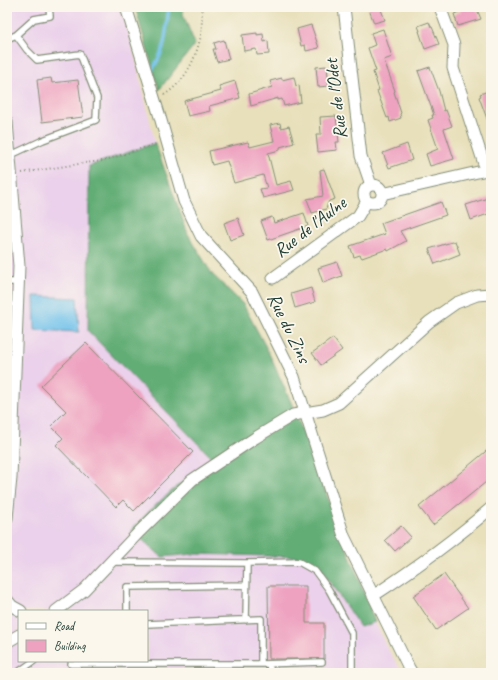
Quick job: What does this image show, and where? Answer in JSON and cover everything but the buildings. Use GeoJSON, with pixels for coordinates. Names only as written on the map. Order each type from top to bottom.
{"type":"FeatureCollection","features":[{"type":"Feature","properties":{"kind":"street","name":"Rue du Zins"},"geometry":{"type":"LineString","coordinates":[[126,7],[184,201],[201,236],[252,292],[294,377],[344,536],[412,673]]}},
{"type":"Feature","properties":{"kind":"street","name":"Rue de l'Odet"},"geometry":{"type":"LineString","coordinates":[[344,7],[361,156],[371,185]]}},
{"type":"Feature","properties":{"kind":"street"},"geometry":{"type":"LineString","coordinates":[[440,7],[454,45],[453,68],[488,169]]}},
{"type":"Feature","properties":{"kind":"street"},"geometry":{"type":"LineString","coordinates":[[7,122],[11,155],[19,266],[10,422],[11,478],[7,518]]}},
{"type":"Feature","properties":{"kind":"street","name":"Rue de l'Aulne"},"geometry":{"type":"LineString","coordinates":[[371,185],[366,188],[363,193],[365,199],[372,203],[378,201],[382,197],[382,194],[488,169]]}},
{"type":"Feature","properties":{"kind":"street"},"geometry":{"type":"LineString","coordinates":[[371,185],[378,186],[382,194]]}},
{"type":"Feature","properties":{"kind":"street","name":"Rue de l'Aulne"},"geometry":{"type":"LineString","coordinates":[[273,278],[358,216],[367,201]]}},
{"type":"Feature","properties":{"kind":"street"},"geometry":{"type":"LineString","coordinates":[[57,610],[84,590],[192,480],[255,438],[293,415],[323,410],[339,403],[429,322],[456,303],[477,295],[491,294]]}},
{"type":"Feature","properties":{"kind":"street"},"geometry":{"type":"LineString","coordinates":[[373,596],[466,530],[491,508]]}},
{"type":"Feature","properties":{"kind":"street"},"geometry":{"type":"LineString","coordinates":[[7,600],[12,606],[19,610]]}},
{"type":"Feature","properties":{"kind":"lane"},"geometry":{"type":"LineString","coordinates":[[7,39],[16,35],[34,19],[50,16],[49,7]]}},
{"type":"Feature","properties":{"kind":"lane"},"geometry":{"type":"LineString","coordinates":[[11,155],[43,140],[96,120],[97,98],[80,54],[37,60],[27,50],[16,35]]}},
{"type":"Feature","properties":{"kind":"lane"},"geometry":{"type":"LineString","coordinates":[[7,282],[18,282]]}},
{"type":"Feature","properties":{"kind":"lane"},"geometry":{"type":"LineString","coordinates":[[110,562],[299,562],[315,571],[329,590],[352,633],[352,673]]}},
{"type":"Feature","properties":{"kind":"lane"},"geometry":{"type":"LineString","coordinates":[[246,620],[247,563]]}},
{"type":"Feature","properties":{"kind":"lane"},"geometry":{"type":"LineString","coordinates":[[127,610],[127,587],[246,585]]}},
{"type":"Feature","properties":{"kind":"lane"},"geometry":{"type":"LineString","coordinates":[[148,624],[261,619],[261,664]]}},
{"type":"Feature","properties":{"kind":"lane"},"geometry":{"type":"LineString","coordinates":[[17,673],[33,662]]}},
{"type":"Feature","properties":{"kind":"lane"},"geometry":{"type":"LineString","coordinates":[[71,664],[269,664],[322,662]]}},
{"type":"Feature","properties":{"kind":"lane"},"geometry":{"type":"LineString","coordinates":[[269,664],[271,673]]}},
{"type":"Feature","properties":{"kind":"path"},"geometry":{"type":"LineString","coordinates":[[155,101],[171,91],[188,72],[196,54],[201,34],[202,7]]}},
{"type":"Feature","properties":{"kind":"path"},"geometry":{"type":"LineString","coordinates":[[12,173],[103,161],[166,140]]}},
{"type":"Feature","properties":{"kind":"shaded area"},"geometry":{"type":"Polygon","coordinates":[[[7,7],[122,7],[137,66],[155,143],[89,166],[88,331],[213,459],[190,476],[150,510],[131,530],[162,557],[194,554],[301,557],[318,566],[360,627],[375,622],[387,648],[403,673],[7,673],[7,7]]]}},
{"type":"Feature","properties":{"kind":"green space"},"geometry":{"type":"Polygon","coordinates":[[[135,7],[184,7],[183,14],[195,44],[159,90],[135,7]]]}},
{"type":"Feature","properties":{"kind":"green space"},"geometry":{"type":"Polygon","coordinates":[[[155,143],[188,234],[212,274],[243,304],[267,349],[294,409],[375,622],[360,627],[319,566],[301,557],[194,554],[162,557],[131,530],[170,492],[213,459],[88,331],[89,166],[155,143]]]}},
{"type":"Feature","properties":{"kind":"water"},"geometry":{"type":"Polygon","coordinates":[[[34,296],[77,298],[79,332],[35,330],[34,296]]]}},
{"type":"Feature","properties":{"kind":"waterway"},"geometry":{"type":"LineString","coordinates":[[150,73],[160,56],[166,33],[169,7]]}}]}
